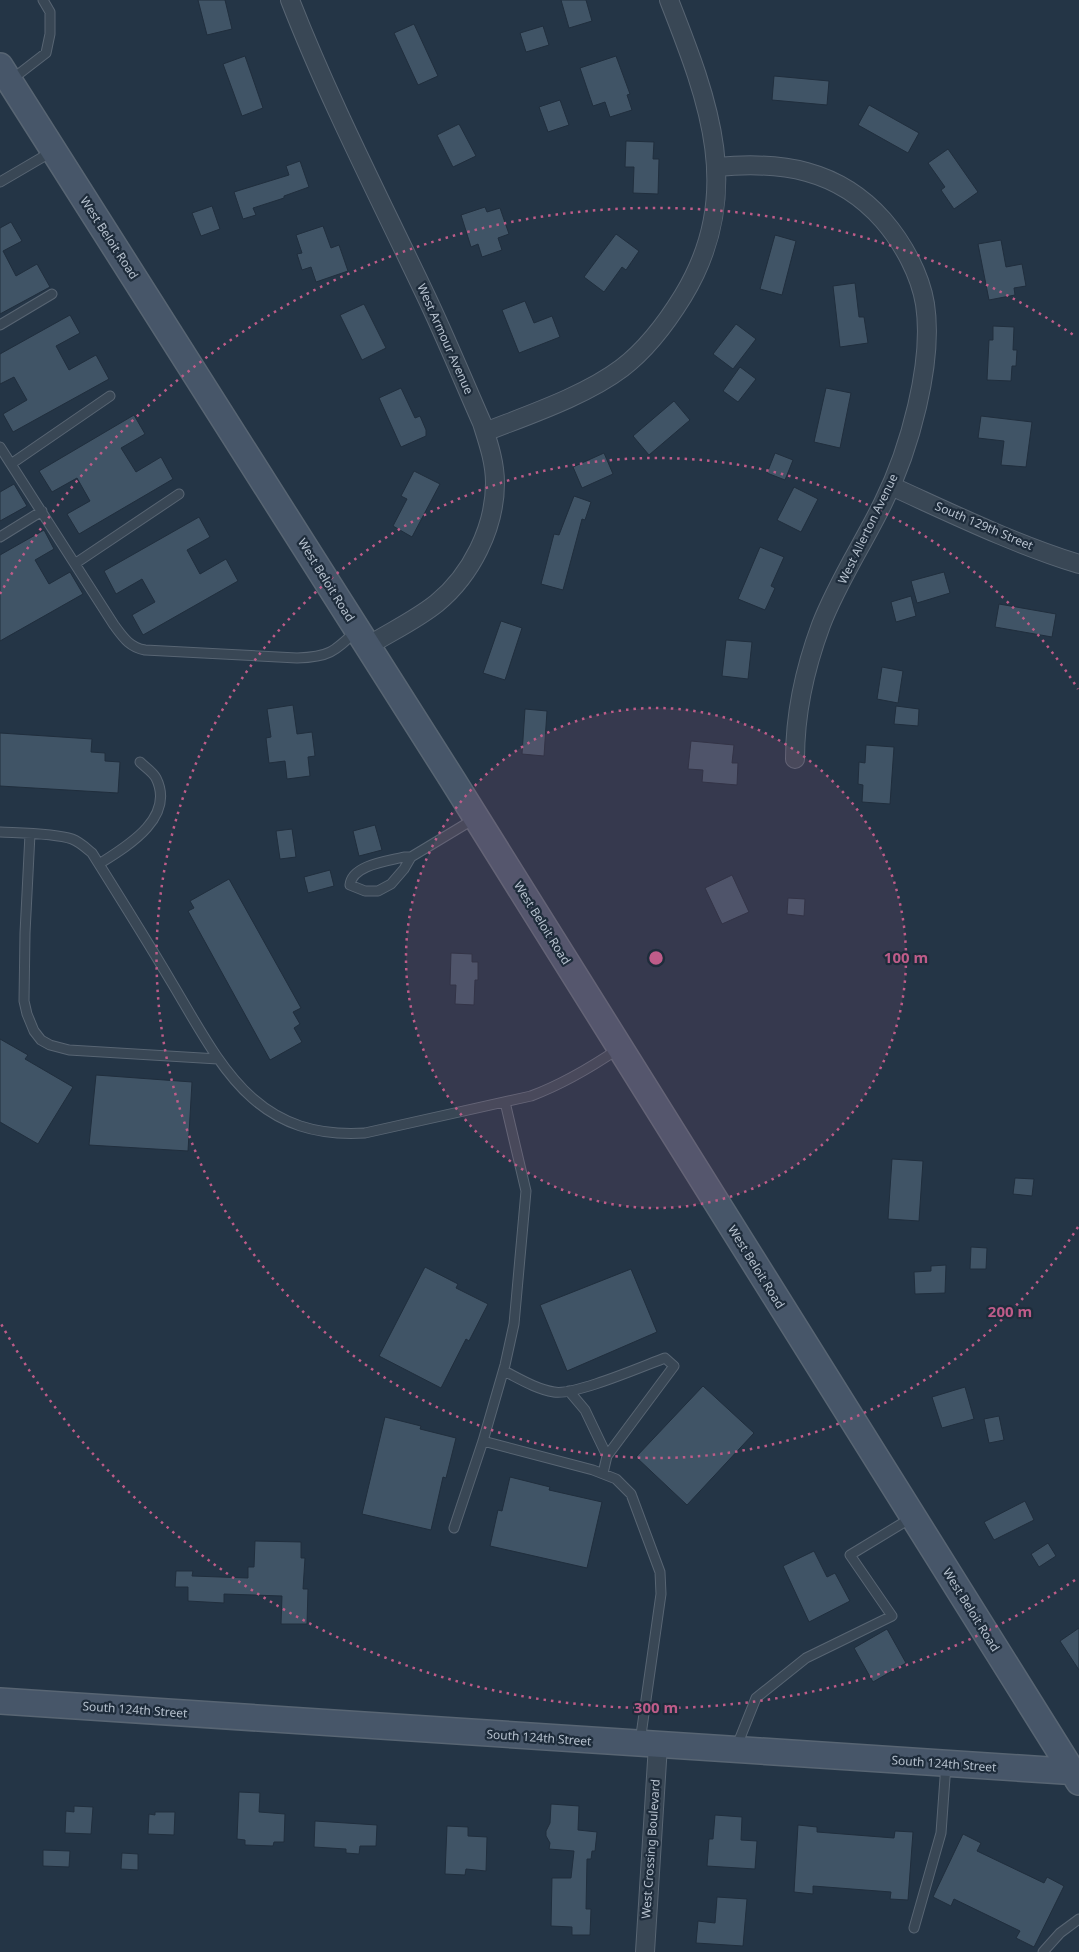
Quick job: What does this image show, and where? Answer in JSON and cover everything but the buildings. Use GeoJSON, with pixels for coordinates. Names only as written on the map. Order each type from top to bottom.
{"type":"FeatureCollection","features":[{"type":"Feature","properties":{"kind":"main road","name":"West Beloit Road"},"geometry":{"type":"LineString","coordinates":[[5,74],[476,817],[912,1517],[1077,1775]]}},
{"type":"Feature","properties":{"kind":"main road","name":"South 124th Street"},"geometry":{"type":"LineString","coordinates":[[0,1701],[946,1764],[1077,1775]]}},
{"type":"Feature","properties":{"kind":"street","name":"West Armour Avenue"},"geometry":{"type":"LineString","coordinates":[[290,0],[304,36],[384,211],[426,294],[485,432],[490,445],[495,484],[491,515],[476,555],[466,573],[451,591],[435,604],[363,638]]}},
{"type":"Feature","properties":{"kind":"street"},"geometry":{"type":"LineString","coordinates":[[485,432],[580,392],[632,360],[658,332],[691,282],[706,250],[716,208],[717,168],[714,137],[705,100],[669,0]]}},
{"type":"Feature","properties":{"kind":"street","name":"West Allerton Avenue"},"geometry":{"type":"LineString","coordinates":[[717,168],[741,165],[776,166],[825,177],[857,196],[875,211],[902,245],[923,293],[927,337],[916,414],[908,442],[891,486],[849,567],[819,632],[808,663],[800,701],[795,759]]}},
{"type":"Feature","properties":{"kind":"street","name":"South 129th Street"},"geometry":{"type":"LineString","coordinates":[[891,486],[972,522],[1079,564]]}},
{"type":"Feature","properties":{"kind":"street","name":"West Crossing Boulevard"},"geometry":{"type":"LineString","coordinates":[[645,1952],[649,1745]]}},
{"type":"Feature","properties":{"kind":"lane"},"geometry":{"type":"LineString","coordinates":[[5,74],[46,53],[50,34],[50,12],[43,0]]}},
{"type":"Feature","properties":{"kind":"lane"},"geometry":{"type":"LineString","coordinates":[[0,182],[53,150]]}},
{"type":"Feature","properties":{"kind":"lane"},"geometry":{"type":"LineString","coordinates":[[0,325],[52,294]]}},
{"type":"Feature","properties":{"kind":"lane"},"geometry":{"type":"LineString","coordinates":[[11,464],[110,396]]}},
{"type":"Feature","properties":{"kind":"lane"},"geometry":{"type":"LineString","coordinates":[[0,447],[123,638],[137,649],[320,657],[363,638]]}},
{"type":"Feature","properties":{"kind":"lane"},"geometry":{"type":"LineString","coordinates":[[76,563],[179,494]]}},
{"type":"Feature","properties":{"kind":"lane"},"geometry":{"type":"LineString","coordinates":[[0,537],[42,511]]}},
{"type":"Feature","properties":{"kind":"lane"},"geometry":{"type":"LineString","coordinates":[[99,864],[131,844],[149,827],[160,804],[160,790],[156,777],[140,762]]}},
{"type":"Feature","properties":{"kind":"lane"},"geometry":{"type":"LineString","coordinates":[[411,858],[404,856],[356,871],[350,878],[350,884],[364,891],[378,891],[391,884],[411,858],[476,817]]}},
{"type":"Feature","properties":{"kind":"lane"},"geometry":{"type":"LineString","coordinates":[[0,832],[72,839],[92,853],[224,1069],[254,1102],[274,1115],[296,1125],[345,1134],[383,1130],[505,1102],[552,1088],[576,1076],[620,1048]]}},
{"type":"Feature","properties":{"kind":"lane"},"geometry":{"type":"LineString","coordinates":[[30,834],[24,1001],[27,1014],[38,1035],[50,1045],[68,1050],[218,1059]]}},
{"type":"Feature","properties":{"kind":"lane"},"geometry":{"type":"LineString","coordinates":[[454,1528],[504,1371],[514,1324],[526,1191],[505,1102]]}},
{"type":"Feature","properties":{"kind":"lane"},"geometry":{"type":"LineString","coordinates":[[504,1371],[532,1386],[556,1393],[590,1386],[665,1358],[674,1366],[607,1456],[602,1474]]}},
{"type":"Feature","properties":{"kind":"lane"},"geometry":{"type":"LineString","coordinates":[[569,1390],[585,1410],[607,1456]]}},
{"type":"Feature","properties":{"kind":"lane"},"geometry":{"type":"LineString","coordinates":[[483,1441],[616,1479],[631,1494],[660,1572],[661,1594],[649,1745]]}},
{"type":"Feature","properties":{"kind":"lane"},"geometry":{"type":"LineString","coordinates":[[735,1750],[756,1698],[806,1658],[892,1616],[850,1555],[912,1517]]}},
{"type":"Feature","properties":{"kind":"lane"},"geometry":{"type":"LineString","coordinates":[[914,1928],[941,1833],[946,1764]]}},
{"type":"Feature","properties":{"kind":"lane"},"geometry":{"type":"LineString","coordinates":[[1043,1952],[1060,1933],[1079,1919]]}}]}
